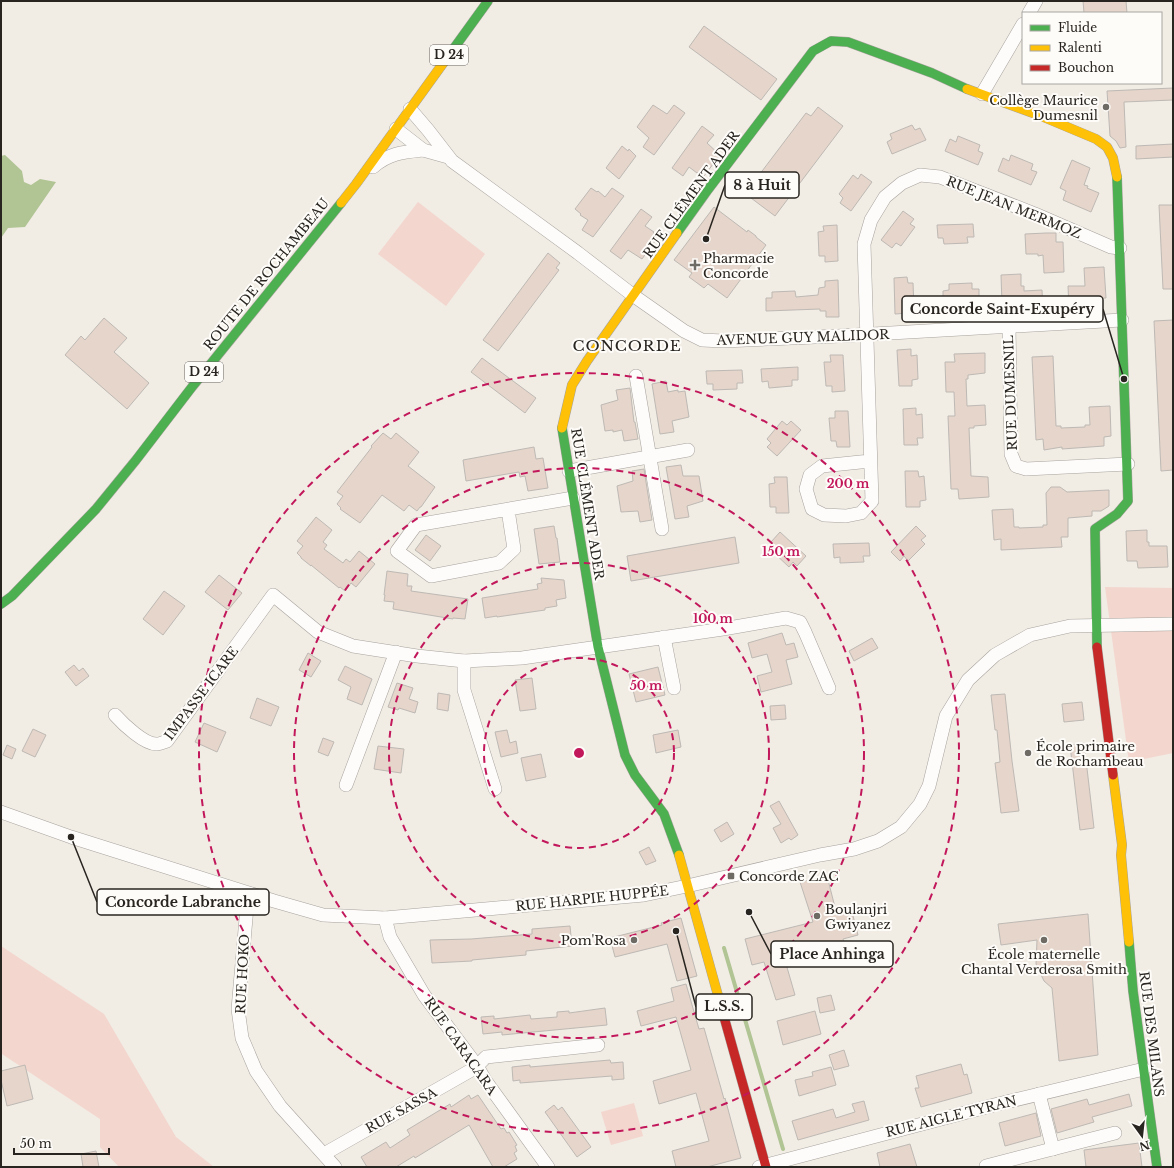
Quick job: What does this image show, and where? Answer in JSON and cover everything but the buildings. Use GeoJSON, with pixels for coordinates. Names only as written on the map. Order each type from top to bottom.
{"type":"FeatureCollection","features":[{"type":"Feature","properties":{"kind":"street","name":"ROUTE DE ROCHAMBEAU"},"geometry":{"type":"LineString","coordinates":[[1,604],[12,596],[96,509],[136,460],[192,386],[356,184],[488,1]]}},
{"type":"Feature","properties":{"kind":"street"},"geometry":{"type":"LineString","coordinates":[[1030,12],[1036,1]]}},
{"type":"Feature","properties":{"kind":"street"},"geometry":{"type":"LineString","coordinates":[[982,94],[1022,26]]}},
{"type":"Feature","properties":{"kind":"street","name":"RUE CLÉMENT ADER"},"geometry":{"type":"LineString","coordinates":[[764,1166],[681,861],[664,814],[634,775],[625,755],[598,647],[562,426],[572,385],[586,360],[634,296],[703,197],[813,51],[831,41],[848,42],[1041,116],[1096,139],[1107,147],[1113,158],[1117,176],[1128,464]]}},
{"type":"Feature","properties":{"kind":"street","name":"AVENUE GUY MALIDOR"},"geometry":{"type":"LineString","coordinates":[[410,109],[448,157],[634,296],[684,331],[702,340],[723,341],[1122,320]]}},
{"type":"Feature","properties":{"kind":"street","name":"AVENUE GUY MALIDOR"},"geometry":{"type":"LineString","coordinates":[[396,129],[423,150]]}},
{"type":"Feature","properties":{"kind":"street","name":"AVENUE GUY MALIDOR"},"geometry":{"type":"LineString","coordinates":[[356,184],[378,163],[396,153],[423,150],[448,157]]}},
{"type":"Feature","properties":{"kind":"street","name":"RUE JEAN MERMOZ"},"geometry":{"type":"LineString","coordinates":[[870,461],[864,244],[871,220],[886,197],[902,183],[920,175],[940,177],[1035,214],[1110,247],[1120,248]]}},
{"type":"Feature","properties":{"kind":"street","name":"RUE DUMESNIL"},"geometry":{"type":"LineString","coordinates":[[1008,327],[1011,454],[1016,466],[1026,469],[1128,464]]}},
{"type":"Feature","properties":{"kind":"street"},"geometry":{"type":"LineString","coordinates":[[636,376],[662,529]]}},
{"type":"Feature","properties":{"kind":"street"},"geometry":{"type":"LineString","coordinates":[[569,471],[688,450]]}},
{"type":"Feature","properties":{"kind":"street"},"geometry":{"type":"LineString","coordinates":[[870,461],[872,501],[861,513],[846,516],[824,516],[812,509],[806,490],[810,475],[822,466],[870,461]]}},
{"type":"Feature","properties":{"kind":"street","name":"RUE DES MILANS"},"geometry":{"type":"LineString","coordinates":[[1128,464],[1128,501],[1124,509],[1116,516],[1103,521],[1095,529],[1096,626],[1097,650],[1122,845],[1121,855],[1133,991],[1157,1167]]}},
{"type":"Feature","properties":{"kind":"street"},"geometry":{"type":"LineString","coordinates":[[508,510],[514,549],[499,563],[431,576],[397,550],[416,525],[573,498]]}},
{"type":"Feature","properties":{"kind":"street","name":"IMPASSE ICARE"},"geometry":{"type":"LineString","coordinates":[[115,715],[126,726],[148,742],[157,744],[167,741],[273,596],[318,632],[352,646],[396,652]]}},
{"type":"Feature","properties":{"kind":"street"},"geometry":{"type":"LineString","coordinates":[[346,785],[396,652],[464,661],[522,658],[723,629],[786,618],[800,622],[829,688]]}},
{"type":"Feature","properties":{"kind":"street","name":"RUE HARPIE HUPPÉE"},"geometry":{"type":"LineString","coordinates":[[1,812],[71,837],[251,894],[323,915],[385,918],[644,895],[820,855],[854,849],[878,842],[901,828],[920,804],[929,786],[946,716],[968,680],[995,655],[1030,636],[1070,626],[1173,624]]}},
{"type":"Feature","properties":{"kind":"street"},"geometry":{"type":"LineString","coordinates":[[664,637],[674,688]]}},
{"type":"Feature","properties":{"kind":"street"},"geometry":{"type":"LineString","coordinates":[[464,661],[464,690],[495,789]]}},
{"type":"Feature","properties":{"kind":"street","name":"RUE HOKO"},"geometry":{"type":"LineString","coordinates":[[251,894],[247,908],[238,1009],[242,1038],[256,1071],[280,1106],[335,1167]]}},
{"type":"Feature","properties":{"kind":"street","name":"RUE CARACARA"},"geometry":{"type":"LineString","coordinates":[[385,918],[390,937],[424,995],[477,1066],[485,1080],[548,1167]]}},
{"type":"Feature","properties":{"kind":"street","name":"RUE SASSA"},"geometry":{"type":"LineString","coordinates":[[324,1154],[477,1066],[486,1057],[598,1045]]}},
{"type":"Feature","properties":{"kind":"street","name":"RUE AIGLE TYRAN"},"geometry":{"type":"LineString","coordinates":[[764,1166],[892,1131],[1144,1069]]}},
{"type":"Feature","properties":{"kind":"street"},"geometry":{"type":"LineString","coordinates":[[1039,1094],[1053,1149]]}},
{"type":"Feature","properties":{"kind":"street"},"geometry":{"type":"LineString","coordinates":[[986,1166],[1115,1133]]}},
{"type":"Feature","properties":{"kind":"shaded area"},"geometry":{"type":"Polygon","coordinates":[[[5,155],[22,171],[24,182],[31,185],[40,179],[56,182],[25,227],[8,228],[1,238],[1,156],[5,155]]]}},
{"type":"Feature","properties":{"kind":"shaded area"},"geometry":{"type":"Polygon","coordinates":[[[418,202],[485,254],[446,306],[378,254],[418,202]]]}},
{"type":"Feature","properties":{"kind":"shaded area"},"geometry":{"type":"Polygon","coordinates":[[[1105,587],[1173,588],[1173,753],[1129,762],[1105,587]]]}},
{"type":"Feature","properties":{"kind":"shaded area"},"geometry":{"type":"Polygon","coordinates":[[[1,946],[104,1014],[176,1137],[214,1167],[119,1167],[100,1147],[100,1119],[2,1054],[1,946]]]}},
{"type":"Feature","properties":{"kind":"shaded area"},"geometry":{"type":"Polygon","coordinates":[[[634,1103],[643,1136],[611,1145],[601,1112],[634,1103]]]}},
{"type":"Feature","properties":{"kind":"waterway"},"geometry":{"type":"LineString","coordinates":[[724,948],[783,1149]]}},
{"type":"Feature","properties":{"kind":"traffic: fast"},"geometry":{"type":"LineString","coordinates":[[444,62],[488,1]]}},
{"type":"Feature","properties":{"kind":"traffic: fast"},"geometry":{"type":"LineString","coordinates":[[677,233],[813,51],[831,41],[848,42],[932,73],[967,89]]}},
{"type":"Feature","properties":{"kind":"traffic: fast"},"geometry":{"type":"LineString","coordinates":[[1097,647],[1095,529],[1117,514],[1128,501],[1117,177]]}},
{"type":"Feature","properties":{"kind":"traffic: fast"},"geometry":{"type":"LineString","coordinates":[[1,604],[12,596],[96,509],[192,387],[341,203]]}},
{"type":"Feature","properties":{"kind":"traffic: fast"},"geometry":{"type":"LineString","coordinates":[[562,428],[598,647],[625,755],[635,775],[664,814],[679,855]]}},
{"type":"Feature","properties":{"kind":"traffic: fast"},"geometry":{"type":"LineString","coordinates":[[1129,942],[1133,991],[1157,1167]]}},
{"type":"Feature","properties":{"kind":"traffic: slow"},"geometry":{"type":"LineString","coordinates":[[341,203],[444,62]]}},
{"type":"Feature","properties":{"kind":"traffic: slow"},"geometry":{"type":"LineString","coordinates":[[967,89],[1041,116],[1096,139],[1107,147],[1113,158],[1117,177]]}},
{"type":"Feature","properties":{"kind":"traffic: slow"},"geometry":{"type":"LineString","coordinates":[[562,428],[572,385],[587,361],[677,233]]}},
{"type":"Feature","properties":{"kind":"traffic: slow"},"geometry":{"type":"LineString","coordinates":[[1113,775],[1122,845],[1121,855],[1129,942]]}},
{"type":"Feature","properties":{"kind":"traffic: slow"},"geometry":{"type":"LineString","coordinates":[[679,855],[724,1017]]}},
{"type":"Feature","properties":{"kind":"traffic: jam"},"geometry":{"type":"LineString","coordinates":[[1097,647],[1113,775]]}},
{"type":"Feature","properties":{"kind":"traffic: jam"},"geometry":{"type":"LineString","coordinates":[[724,1017],[766,1167]]}},
{"type":"Feature","properties":{"kind":"place","name":"Collège Maurice Dumesnil"},"geometry":{"type":"Point","coordinates":[1106,107]}},
{"type":"Feature","properties":{"kind":"place","name":"8 à Huit"},"geometry":{"type":"Point","coordinates":[706,239]}},
{"type":"Feature","properties":{"kind":"place","name":"Pharmacie Concorde"},"geometry":{"type":"Point","coordinates":[695,265]}},
{"type":"Feature","properties":{"kind":"place","name":"Concorde Saint-Exupéry"},"geometry":{"type":"Point","coordinates":[1124,379]}},
{"type":"Feature","properties":{"kind":"place","name":"École primaire de Rochambeau"},"geometry":{"type":"Point","coordinates":[1028,753]}},
{"type":"Feature","properties":{"kind":"place","name":"Concorde Labranche"},"geometry":{"type":"Point","coordinates":[71,837]}},
{"type":"Feature","properties":{"kind":"place","name":"Concorde ZAC"},"geometry":{"type":"Point","coordinates":[731,876]}},
{"type":"Feature","properties":{"kind":"place","name":"Place Anhinga"},"geometry":{"type":"Point","coordinates":[749,912]}},
{"type":"Feature","properties":{"kind":"place","name":"Boulanjri Gwiyanez"},"geometry":{"type":"Point","coordinates":[817,916]}},
{"type":"Feature","properties":{"kind":"place","name":"L.S.S."},"geometry":{"type":"Point","coordinates":[676,931]}},
{"type":"Feature","properties":{"kind":"place","name":"Pom'Rosa"},"geometry":{"type":"Point","coordinates":[634,940]}},
{"type":"Feature","properties":{"kind":"place","name":"École maternelle Chantal Verderosa Smith"},"geometry":{"type":"Point","coordinates":[1044,940]}},
{"type":"Feature","properties":{"kind":"district","name":"CONCORDE"},"geometry":{"type":"Point","coordinates":[627,346]}}]}
